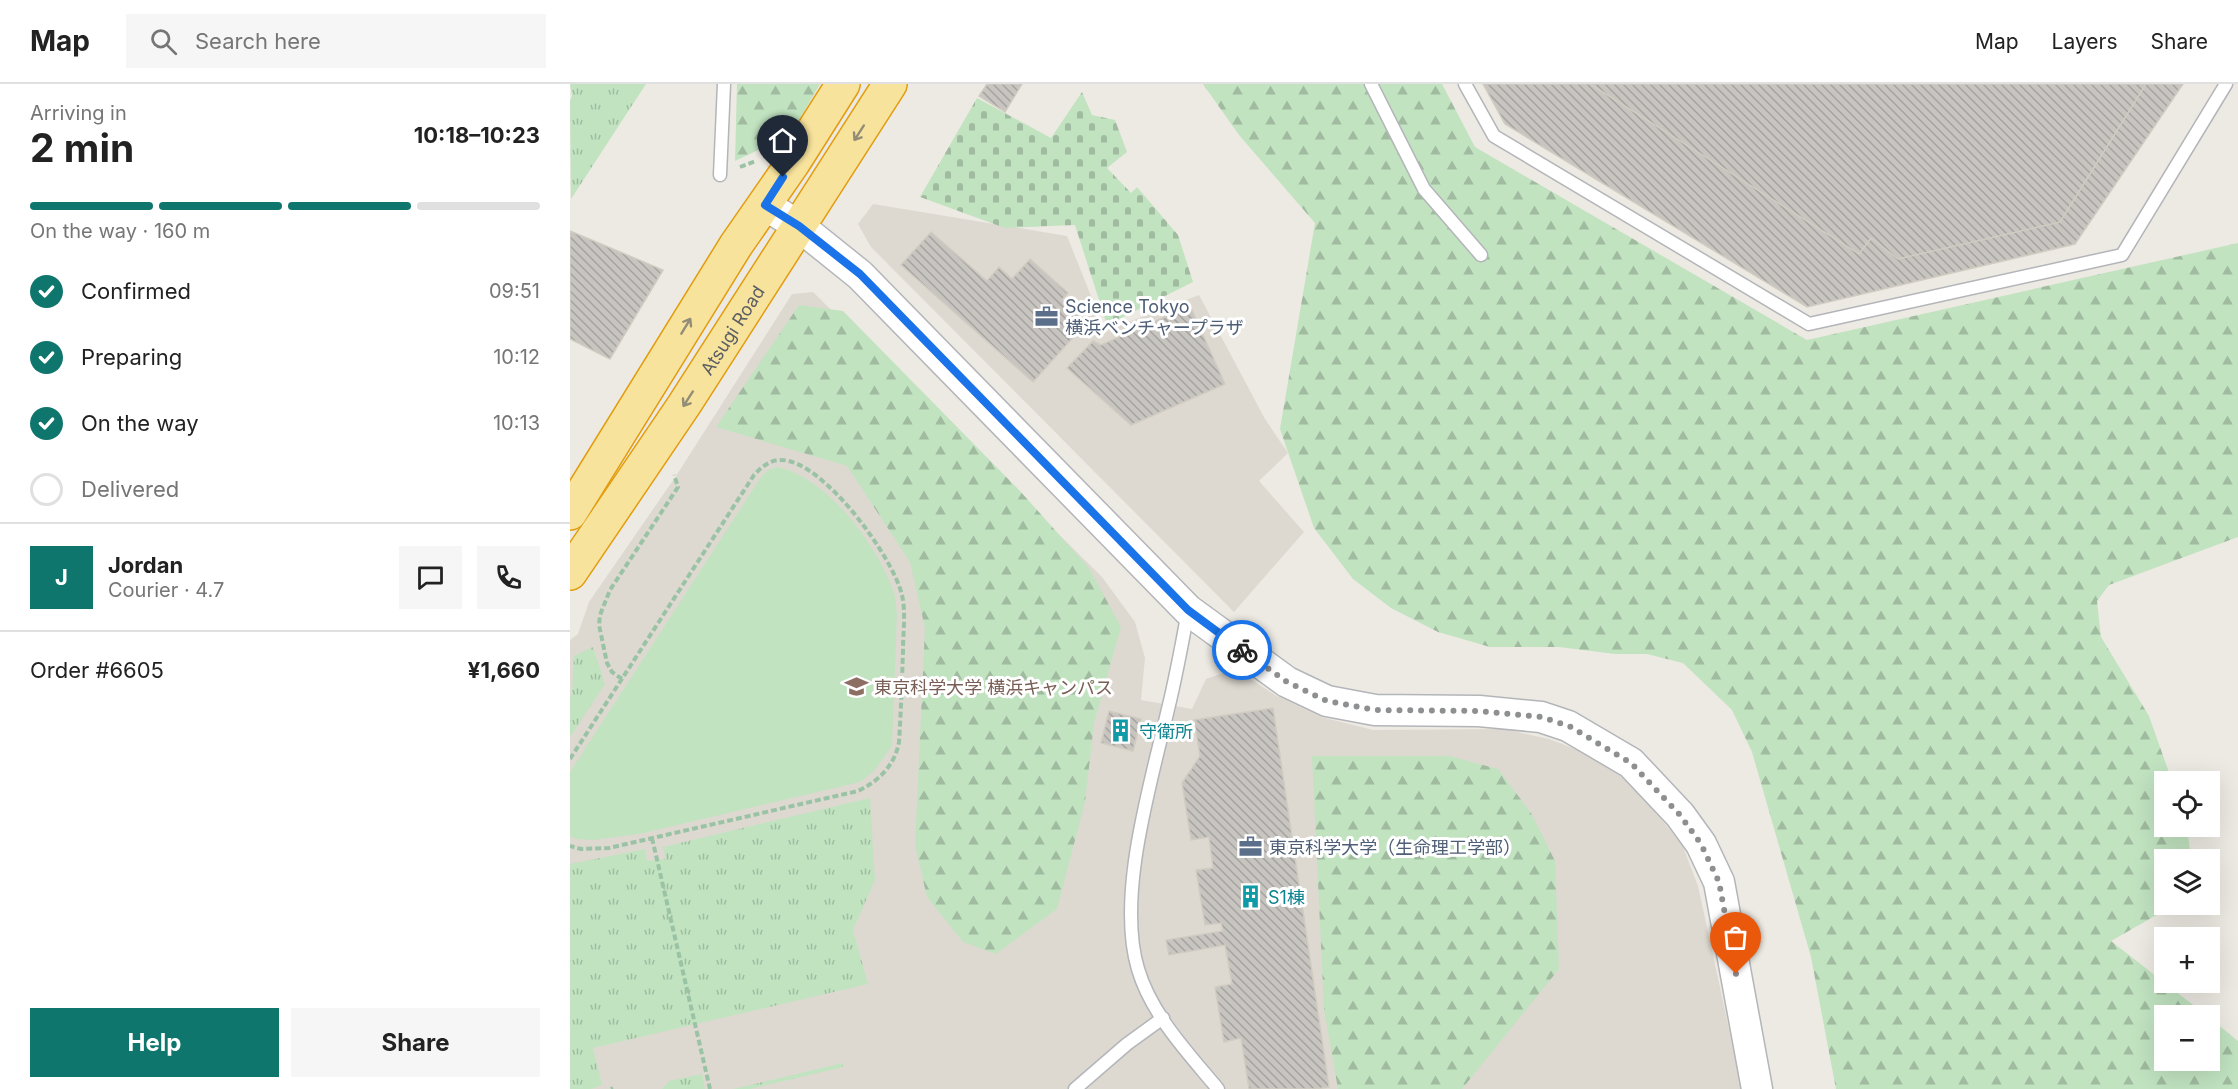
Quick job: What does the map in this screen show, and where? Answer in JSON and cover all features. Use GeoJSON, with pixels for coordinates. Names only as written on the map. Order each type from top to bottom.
{"type":"FeatureCollection","features":[{"type":"Feature","properties":{"kind":"highway"},"geometry":{"type":"LineString","coordinates":[[570,513],[735,245],[765,205],[843,84]]}},
{"type":"Feature","properties":{"kind":"highway","name":"Atsugi Road"},"geometry":{"type":"LineString","coordinates":[[570,573],[684,405],[890,84]]}},
{"type":"Feature","properties":{"kind":"street"},"geometry":{"type":"LineString","coordinates":[[765,205],[799,226],[860,274],[1188,610],[1287,682],[1327,701],[1375,710],[1479,711],[1541,717],[1569,726],[1631,763],[1680,815],[1701,844],[1719,882],[1756,1089]]}},
{"type":"Feature","properties":{"kind":"lane"},"geometry":{"type":"LineString","coordinates":[[720,175],[724,84]]}},
{"type":"Feature","properties":{"kind":"lane"},"geometry":{"type":"LineString","coordinates":[[1371,84],[1424,189],[1481,255]]}},
{"type":"Feature","properties":{"kind":"lane"},"geometry":{"type":"LineString","coordinates":[[1465,84],[1494,136],[1809,324],[2122,255],[2226,84]]}},
{"type":"Feature","properties":{"kind":"lane"},"geometry":{"type":"LineString","coordinates":[[1188,610],[1169,705],[1145,805],[1131,909],[1131,937],[1138,970],[1151,1002],[1188,1054],[1218,1089]]}},
{"type":"Feature","properties":{"kind":"lane"},"geometry":{"type":"LineString","coordinates":[[1076,1089],[1127,1044],[1163,1018]]}},
{"type":"Feature","properties":{"kind":"path"},"geometry":{"type":"LineString","coordinates":[[720,175],[764,158]]}},
{"type":"Feature","properties":{"kind":"path"},"geometry":{"type":"LineString","coordinates":[[570,759],[754,474],[762,466],[771,462],[781,460],[791,462],[804,468],[834,491],[871,536],[890,566],[902,596],[904,623],[899,742],[895,757],[880,778],[870,786],[858,791],[609,848],[581,849],[570,846]]}},
{"type":"Feature","properties":{"kind":"path"},"geometry":{"type":"LineString","coordinates":[[622,679],[612,672],[608,663],[599,625],[600,615],[610,590],[678,487],[676,476],[669,471]]}},
{"type":"Feature","properties":{"kind":"path"},"geometry":{"type":"LineString","coordinates":[[652,838],[710,1089]]}},
{"type":"Feature","properties":{"kind":"shaded area"},"geometry":{"type":"Polygon","coordinates":[[[873,204],[1067,236],[1105,331],[1199,295],[1265,419],[1288,453],[1259,481],[1304,532],[1234,612],[871,247],[858,224],[873,204]]]}},
{"type":"Feature","properties":{"kind":"shaded area","name":"東京科学大学 横浜キャンパス"},"geometry":{"type":"Polygon","coordinates":[[[813,292],[1102,577],[1135,622],[1145,658],[1141,700],[1192,709],[1206,679],[1235,669],[1275,695],[1321,717],[1373,730],[1504,729],[1549,739],[1575,749],[1621,776],[1655,811],[1683,847],[1698,886],[1742,1089],[570,1089],[570,640],[578,634],[589,602],[676,476],[792,294],[813,292]]]}},
{"type":"Feature","properties":{"kind":"green space"},"geometry":{"type":"Polygon","coordinates":[[[570,84],[646,84],[571,199],[570,101],[572,96],[570,84]]]}},
{"type":"Feature","properties":{"kind":"green space"},"geometry":{"type":"Polygon","coordinates":[[[737,84],[820,84],[795,127],[773,143],[735,161],[737,84]]]}},
{"type":"Feature","properties":{"kind":"green space"},"geometry":{"type":"Polygon","coordinates":[[[1203,84],[1442,84],[1475,147],[1807,340],[2238,243],[2238,537],[2109,585],[2097,601],[2101,637],[2149,716],[2168,771],[2154,771],[2154,837],[2188,837],[2190,849],[2154,849],[2154,915],[2156,915],[2111,941],[2154,974],[2154,993],[2178,993],[2193,1005],[2154,1005],[2154,1071],[2220,1071],[2220,1026],[2238,1041],[2238,1089],[1836,1089],[1811,957],[1752,752],[1732,710],[1683,663],[1647,654],[1615,654],[1559,647],[1490,647],[1438,632],[1391,608],[1353,579],[1314,528],[1280,429],[1315,223],[1239,135],[1203,84]]]}},
{"type":"Feature","properties":{"kind":"green space"},"geometry":{"type":"Polygon","coordinates":[[[1082,92],[1092,115],[1115,120],[1127,152],[1107,168],[1131,193],[1137,187],[1178,235],[1193,282],[1107,325],[1075,225],[1005,228],[920,197],[977,98],[1051,138],[1082,92]]]}},
{"type":"Feature","properties":{"kind":"green space"},"geometry":{"type":"Polygon","coordinates":[[[799,305],[843,311],[1020,491],[1089,568],[1121,627],[1094,723],[1085,802],[1057,909],[996,954],[963,942],[927,897],[915,845],[925,628],[910,562],[847,466],[716,427],[799,305]]]}},
{"type":"Feature","properties":{"kind":"green space"},"geometry":{"type":"Polygon","coordinates":[[[778,467],[797,474],[815,485],[848,516],[875,553],[893,590],[897,613],[892,746],[874,771],[860,782],[639,834],[593,840],[576,839],[570,836],[570,772],[761,477],[768,470],[778,467]]]}},
{"type":"Feature","properties":{"kind":"green space"},"geometry":{"type":"Polygon","coordinates":[[[593,647],[605,684],[570,737],[570,697],[574,656],[593,647]]]}},
{"type":"Feature","properties":{"kind":"green space"},"geometry":{"type":"Polygon","coordinates":[[[1312,756],[1449,756],[1498,769],[1531,813],[1555,861],[1559,969],[1462,1089],[1338,1089],[1324,1009],[1312,756]]]}},
{"type":"Feature","properties":{"kind":"green space"},"geometry":{"type":"Polygon","coordinates":[[[870,798],[875,880],[853,930],[868,984],[593,1048],[602,1085],[591,1089],[570,1089],[570,864],[645,849],[647,861],[666,859],[663,847],[870,798]]]}},
{"type":"Feature","properties":{"kind":"green space"},"geometry":{"type":"Polygon","coordinates":[[[843,1063],[843,1067],[750,1089],[733,1089],[843,1063]]]}},
{"type":"Feature","properties":{"kind":"green space"},"geometry":{"type":"Polygon","coordinates":[[[702,1074],[705,1089],[662,1089],[669,1081],[702,1074]]]}},
{"type":"Feature","properties":{"kind":"building"},"geometry":{"type":"Polygon","coordinates":[[[987,84],[1022,84],[1005,112],[979,96],[987,84]]]}},
{"type":"Feature","properties":{"kind":"building"},"geometry":{"type":"Polygon","coordinates":[[[1483,84],[2183,84],[2075,244],[1807,307],[1505,124],[1483,84]]]}},
{"type":"Feature","properties":{"kind":"building"},"geometry":{"type":"Polygon","coordinates":[[[1590,84],[2146,84],[2060,222],[1898,259],[1871,238],[1859,254],[1590,84]]]}},
{"type":"Feature","properties":{"kind":"building"},"geometry":{"type":"Polygon","coordinates":[[[570,231],[663,270],[610,359],[570,339],[570,231]]]}},
{"type":"Feature","properties":{"kind":"building"},"geometry":{"type":"Polygon","coordinates":[[[931,232],[987,281],[999,267],[1012,279],[1030,259],[1068,293],[1062,300],[1087,322],[1033,382],[901,265],[931,232]]]}},
{"type":"Feature","properties":{"kind":"building"},"geometry":{"type":"Polygon","coordinates":[[[1190,306],[1225,384],[1131,425],[1067,368],[1093,341],[1101,345],[1190,306]]]}},
{"type":"Feature","properties":{"kind":"building","name":"S1棟"},"geometry":{"type":"Polygon","coordinates":[[[1273,708],[1329,1087],[1316,1089],[1249,1089],[1241,1038],[1224,1042],[1215,987],[1232,984],[1225,945],[1169,955],[1166,940],[1223,931],[1221,923],[1205,925],[1196,870],[1213,868],[1209,837],[1191,840],[1182,783],[1200,756],[1194,720],[1273,708]]]}},
{"type":"Feature","properties":{"kind":"building","name":"守衛所"},"geometry":{"type":"Polygon","coordinates":[[[1109,711],[1141,719],[1133,751],[1101,743],[1109,711]]]}},
{"type":"Feature","properties":{"kind":"way so far"},"geometry":{"type":"LineString","coordinates":[[1242,650],[1287,682],[1327,701],[1375,710],[1479,711],[1541,717],[1569,726],[1631,763],[1657,788],[1701,844],[1719,882],[1736,974]]}},
{"type":"Feature","properties":{"kind":"place","name":"Science Tokyo 横浜ベンチャープラザ"},"geometry":{"type":"Point","coordinates":[1047,316]}},
{"type":"Feature","properties":{"kind":"place","name":"東京科学大学 横浜キャンパス"},"geometry":{"type":"Point","coordinates":[856,687]}},
{"type":"Feature","properties":{"kind":"place","name":"守衛所"},"geometry":{"type":"Point","coordinates":[1121,731]}},
{"type":"Feature","properties":{"kind":"place","name":"東京科学大学（生命理工学部）"},"geometry":{"type":"Point","coordinates":[1251,847]}},
{"type":"Feature","properties":{"kind":"place","name":"S1棟"},"geometry":{"type":"Point","coordinates":[1250,897]}},
{"type":"Feature","properties":{"kind":"route"},"geometry":{"type":"LineString","coordinates":[[783,177],[765,205],[799,226],[860,274],[1188,610],[1242,650]]}}]}
